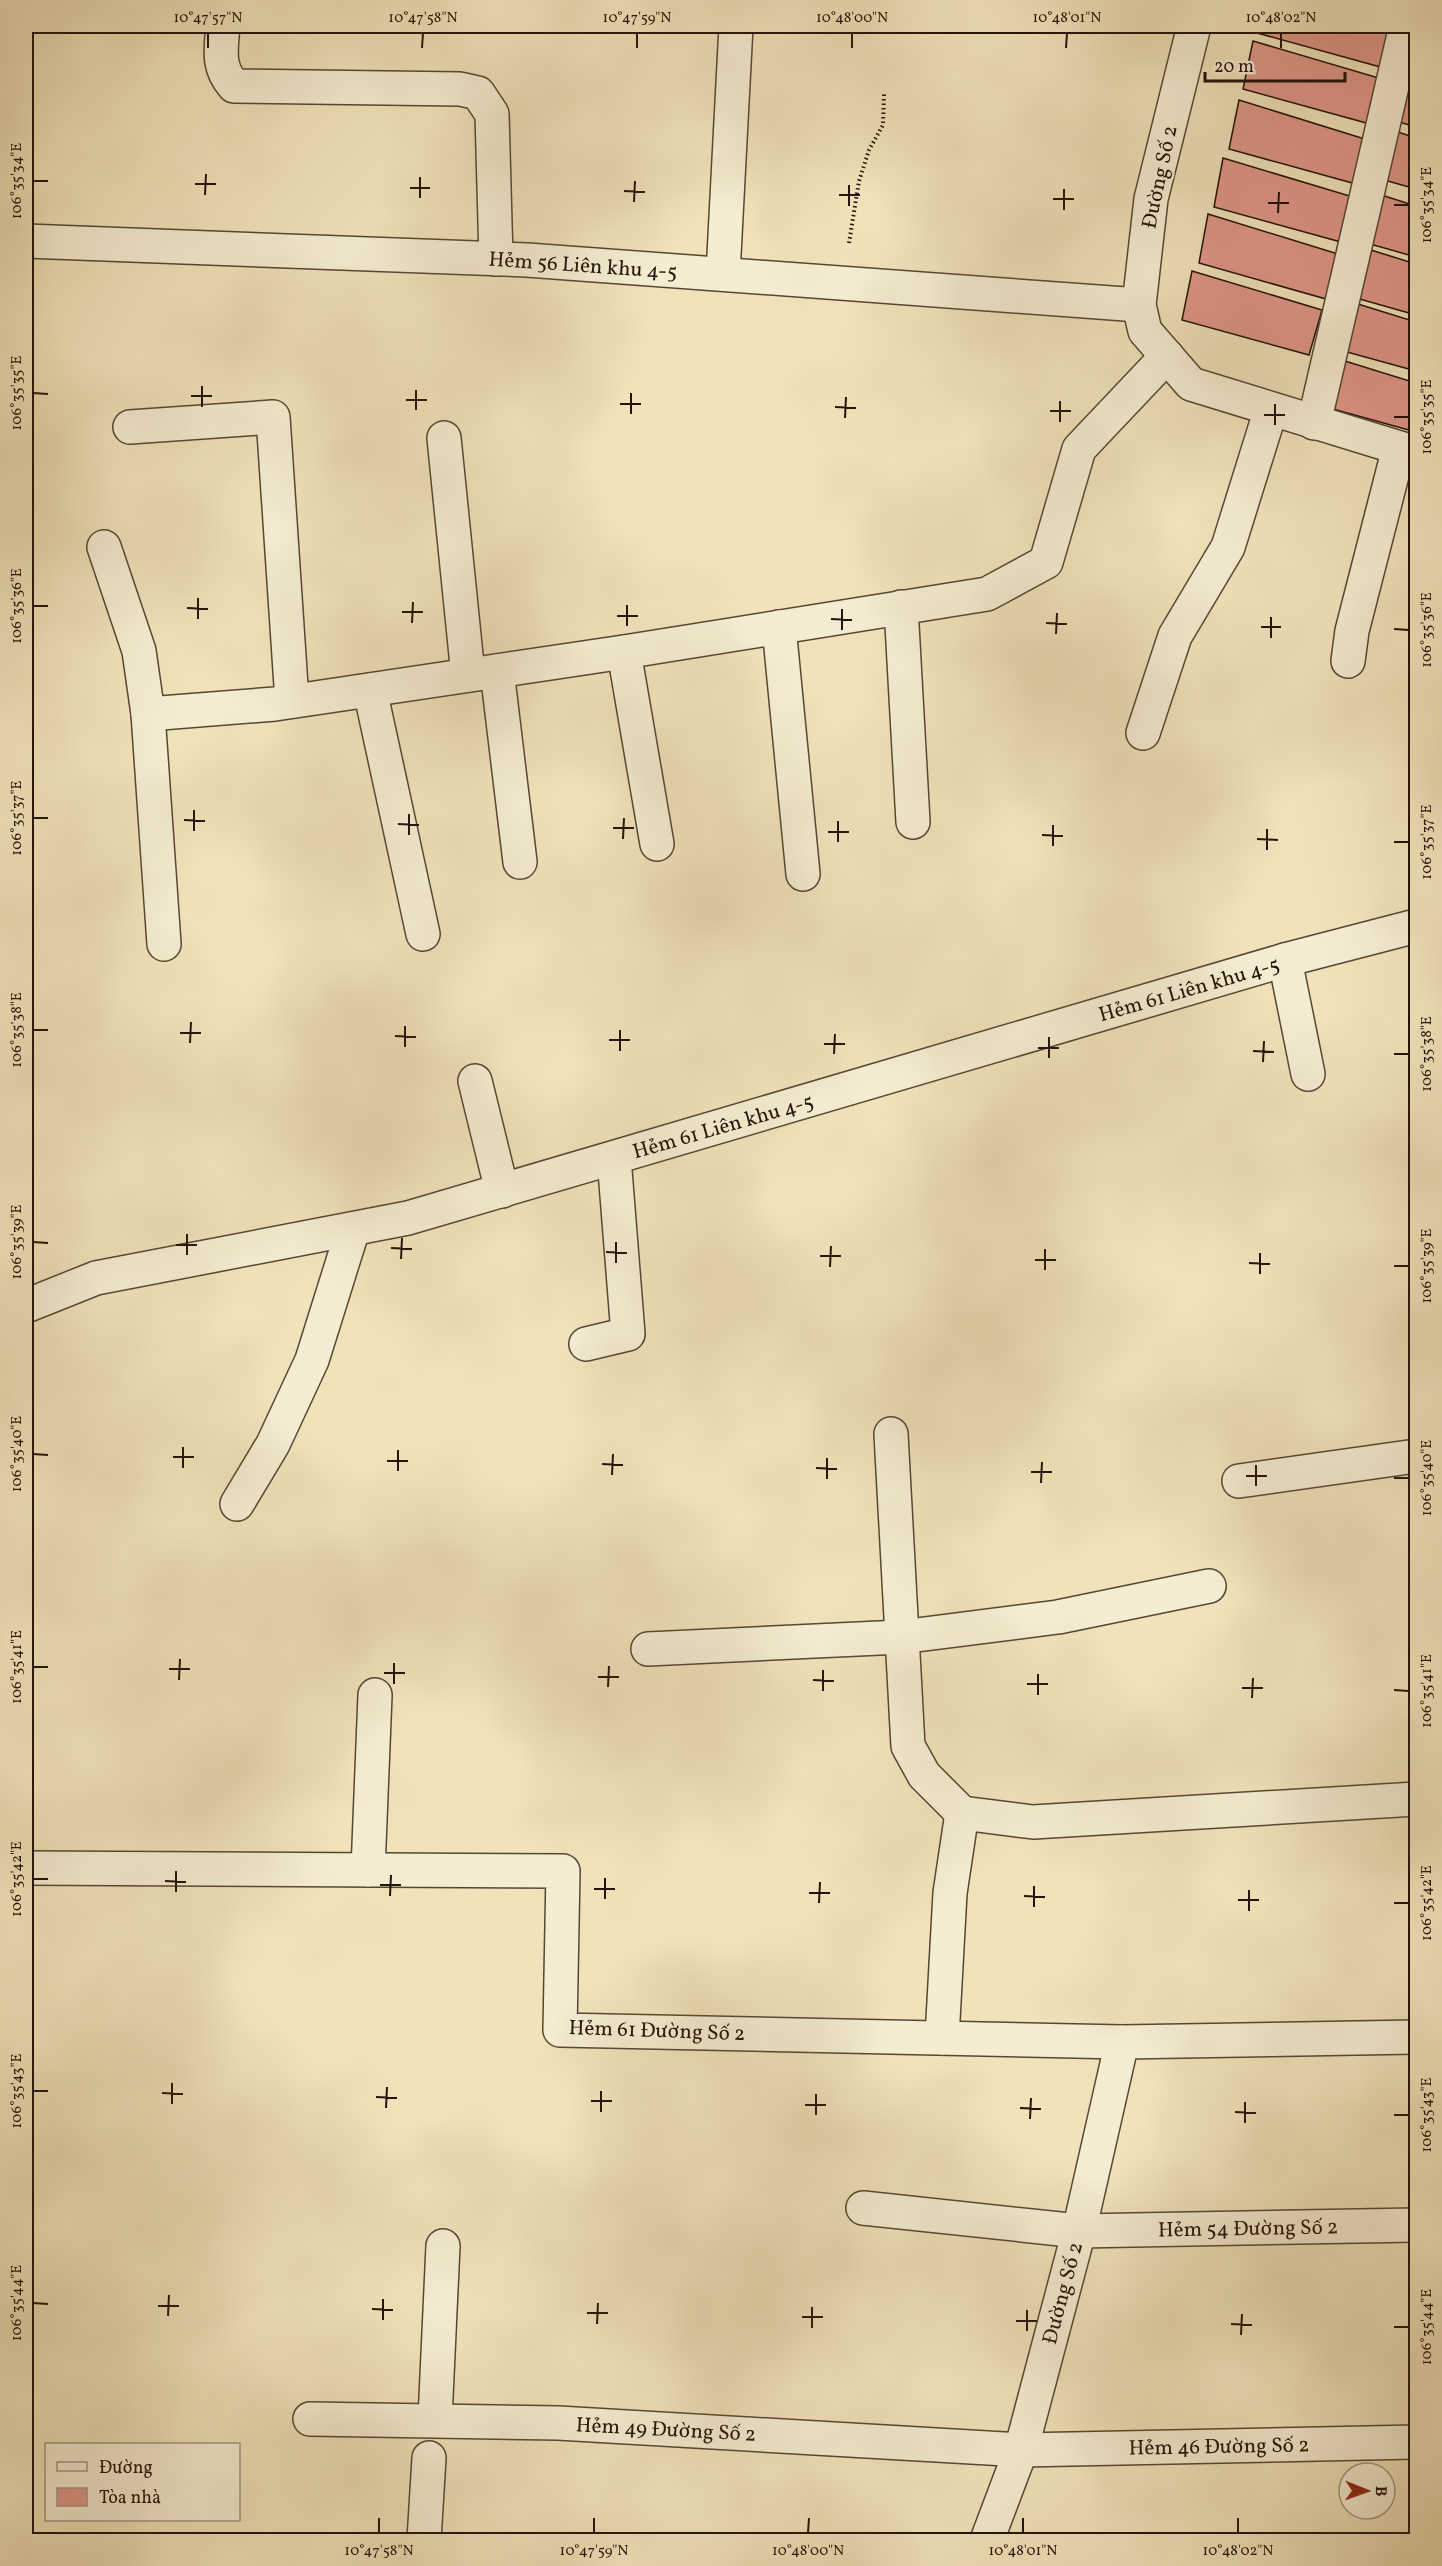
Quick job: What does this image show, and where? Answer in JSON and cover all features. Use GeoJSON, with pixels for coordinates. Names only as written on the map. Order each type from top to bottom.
{"type":"FeatureCollection","features":[{"type":"Feature","properties":{"kind":"street"},"geometry":{"type":"LineString","coordinates":[[223,26],[221,55],[224,75],[234,86],[460,89],[478,93],[492,114],[495,135],[496,259]]}},
{"type":"Feature","properties":{"kind":"street"},"geometry":{"type":"LineString","coordinates":[[723,274],[736,26]]}},
{"type":"Feature","properties":{"kind":"street","name":"Đường Số 2"},"geometry":{"type":"LineString","coordinates":[[1142,318],[1151,199],[1194,26]]}},
{"type":"Feature","properties":{"kind":"street"},"geometry":{"type":"LineString","coordinates":[[1314,423],[1406,26]]}},
{"type":"Feature","properties":{"kind":"street","name":"Hẻm 56 Liên khu 4-5"},"geometry":{"type":"LineString","coordinates":[[26,241],[496,259],[723,274],[849,284],[1142,318]]}},
{"type":"Feature","properties":{"kind":"street"},"geometry":{"type":"LineString","coordinates":[[1142,318],[1167,356],[1191,384],[1408,451],[1352,631],[1348,661]]}},
{"type":"Feature","properties":{"kind":"street"},"geometry":{"type":"LineString","coordinates":[[148,714],[292,702],[987,594],[1046,562],[1079,449],[1167,356]]}},
{"type":"Feature","properties":{"kind":"street"},"geometry":{"type":"LineString","coordinates":[[1143,733],[1175,636],[1228,547],[1271,409]]}},
{"type":"Feature","properties":{"kind":"street"},"geometry":{"type":"LineString","coordinates":[[130,427],[273,417],[292,702]]}},
{"type":"Feature","properties":{"kind":"street"},"geometry":{"type":"LineString","coordinates":[[444,438],[483,673],[520,862]]}},
{"type":"Feature","properties":{"kind":"street"},"geometry":{"type":"LineString","coordinates":[[104,547],[139,651],[148,714],[164,944]]}},
{"type":"Feature","properties":{"kind":"street"},"geometry":{"type":"LineString","coordinates":[[901,608],[913,822]]}},
{"type":"Feature","properties":{"kind":"street"},"geometry":{"type":"LineString","coordinates":[[779,627],[803,874]]}},
{"type":"Feature","properties":{"kind":"street"},"geometry":{"type":"LineString","coordinates":[[624,652],[657,844]]}},
{"type":"Feature","properties":{"kind":"street"},"geometry":{"type":"LineString","coordinates":[[370,690],[423,934]]}},
{"type":"Feature","properties":{"kind":"street","name":"Hẻm 61 Liên khu 4-5"},"geometry":{"type":"LineString","coordinates":[[26,1306],[96,1278],[408,1218],[1285,960],[1416,926]]}},
{"type":"Feature","properties":{"kind":"street"},"geometry":{"type":"LineString","coordinates":[[1285,960],[1308,1074]]}},
{"type":"Feature","properties":{"kind":"street"},"geometry":{"type":"LineString","coordinates":[[475,1081],[502,1191]]}},
{"type":"Feature","properties":{"kind":"street"},"geometry":{"type":"LineString","coordinates":[[586,1344],[628,1334],[614,1158]]}},
{"type":"Feature","properties":{"kind":"street"},"geometry":{"type":"LineString","coordinates":[[237,1504],[273,1444],[312,1360],[353,1229]]}},
{"type":"Feature","properties":{"kind":"street"},"geometry":{"type":"LineString","coordinates":[[891,1434],[908,1746],[924,1774],[962,1813],[1033,1821],[1416,1799]]}},
{"type":"Feature","properties":{"kind":"street"},"geometry":{"type":"LineString","coordinates":[[1239,1481],[1416,1456]]}},
{"type":"Feature","properties":{"kind":"street"},"geometry":{"type":"LineString","coordinates":[[648,1649],[901,1637],[1058,1617],[1209,1586]]}},
{"type":"Feature","properties":{"kind":"street"},"geometry":{"type":"LineString","coordinates":[[368,1870],[375,1695]]}},
{"type":"Feature","properties":{"kind":"street"},"geometry":{"type":"LineString","coordinates":[[942,2038],[950,1893],[962,1813]]}},
{"type":"Feature","properties":{"kind":"street","name":"Hẻm 61 Đường Số 2"},"geometry":{"type":"LineString","coordinates":[[26,1868],[563,1871],[560,2030],[1122,2042],[1416,2037]]}},
{"type":"Feature","properties":{"kind":"street","name":"Đường Số 2"},"geometry":{"type":"LineString","coordinates":[[987,2541],[1021,2450],[1079,2231],[1122,2042]]}},
{"type":"Feature","properties":{"kind":"street","name":"Hẻm 54 Đường Số 2"},"geometry":{"type":"LineString","coordinates":[[863,2208],[1079,2231],[1416,2225]]}},
{"type":"Feature","properties":{"kind":"street"},"geometry":{"type":"LineString","coordinates":[[435,2419],[443,2246]]}},
{"type":"Feature","properties":{"kind":"street","name":"Hẻm 49 Đường Số 2"},"geometry":{"type":"LineString","coordinates":[[310,2419],[435,2419],[558,2423],[1021,2450]]}},
{"type":"Feature","properties":{"kind":"street","name":"Hẻm 46 Đường Số 2"},"geometry":{"type":"LineString","coordinates":[[1021,2450],[1416,2442]]}},
{"type":"Feature","properties":{"kind":"street"},"geometry":{"type":"LineString","coordinates":[[424,2541],[429,2458]]}},
{"type":"Feature","properties":{"kind":"path"},"geometry":{"type":"LineString","coordinates":[[849,284],[849,237],[868,150],[883,125],[884,94]]}},
{"type":"Feature","properties":{"kind":"building"},"geometry":{"type":"Polygon","coordinates":[[[1259,26],[1396,26],[1384,68],[1257,33],[1259,26]]]}},
{"type":"Feature","properties":{"kind":"building"},"geometry":{"type":"Polygon","coordinates":[[[1253,41],[1382,79],[1370,124],[1243,89],[1253,41]]]}},
{"type":"Feature","properties":{"kind":"building"},"geometry":{"type":"Polygon","coordinates":[[[1402,71],[1416,75],[1416,127],[1392,120],[1402,71]]]}},
{"type":"Feature","properties":{"kind":"building"},"geometry":{"type":"Polygon","coordinates":[[[1239,100],[1368,140],[1356,184],[1229,149],[1239,100]]]}},
{"type":"Feature","properties":{"kind":"building"},"geometry":{"type":"Polygon","coordinates":[[[1386,128],[1416,138],[1416,189],[1377,178],[1386,128]]]}},
{"type":"Feature","properties":{"kind":"building"},"geometry":{"type":"Polygon","coordinates":[[[1223,158],[1353,197],[1341,242],[1214,207],[1223,158]]]}},
{"type":"Feature","properties":{"kind":"building"},"geometry":{"type":"Polygon","coordinates":[[[1372,192],[1416,206],[1416,257],[1363,242],[1372,192]]]}},
{"type":"Feature","properties":{"kind":"building"},"geometry":{"type":"Polygon","coordinates":[[[1208,214],[1338,254],[1326,299],[1199,263],[1208,214]]]}},
{"type":"Feature","properties":{"kind":"building"},"geometry":{"type":"Polygon","coordinates":[[[1358,246],[1416,264],[1416,315],[1349,296],[1358,246]]]}},
{"type":"Feature","properties":{"kind":"building"},"geometry":{"type":"Polygon","coordinates":[[[1192,271],[1322,310],[1309,355],[1182,320],[1192,271]]]}},
{"type":"Feature","properties":{"kind":"building"},"geometry":{"type":"Polygon","coordinates":[[[1345,300],[1416,322],[1416,371],[1336,349],[1345,300]]]}},
{"type":"Feature","properties":{"kind":"building"},"geometry":{"type":"Polygon","coordinates":[[[1332,357],[1416,383],[1416,432],[1322,406],[1332,357]]]}}]}
